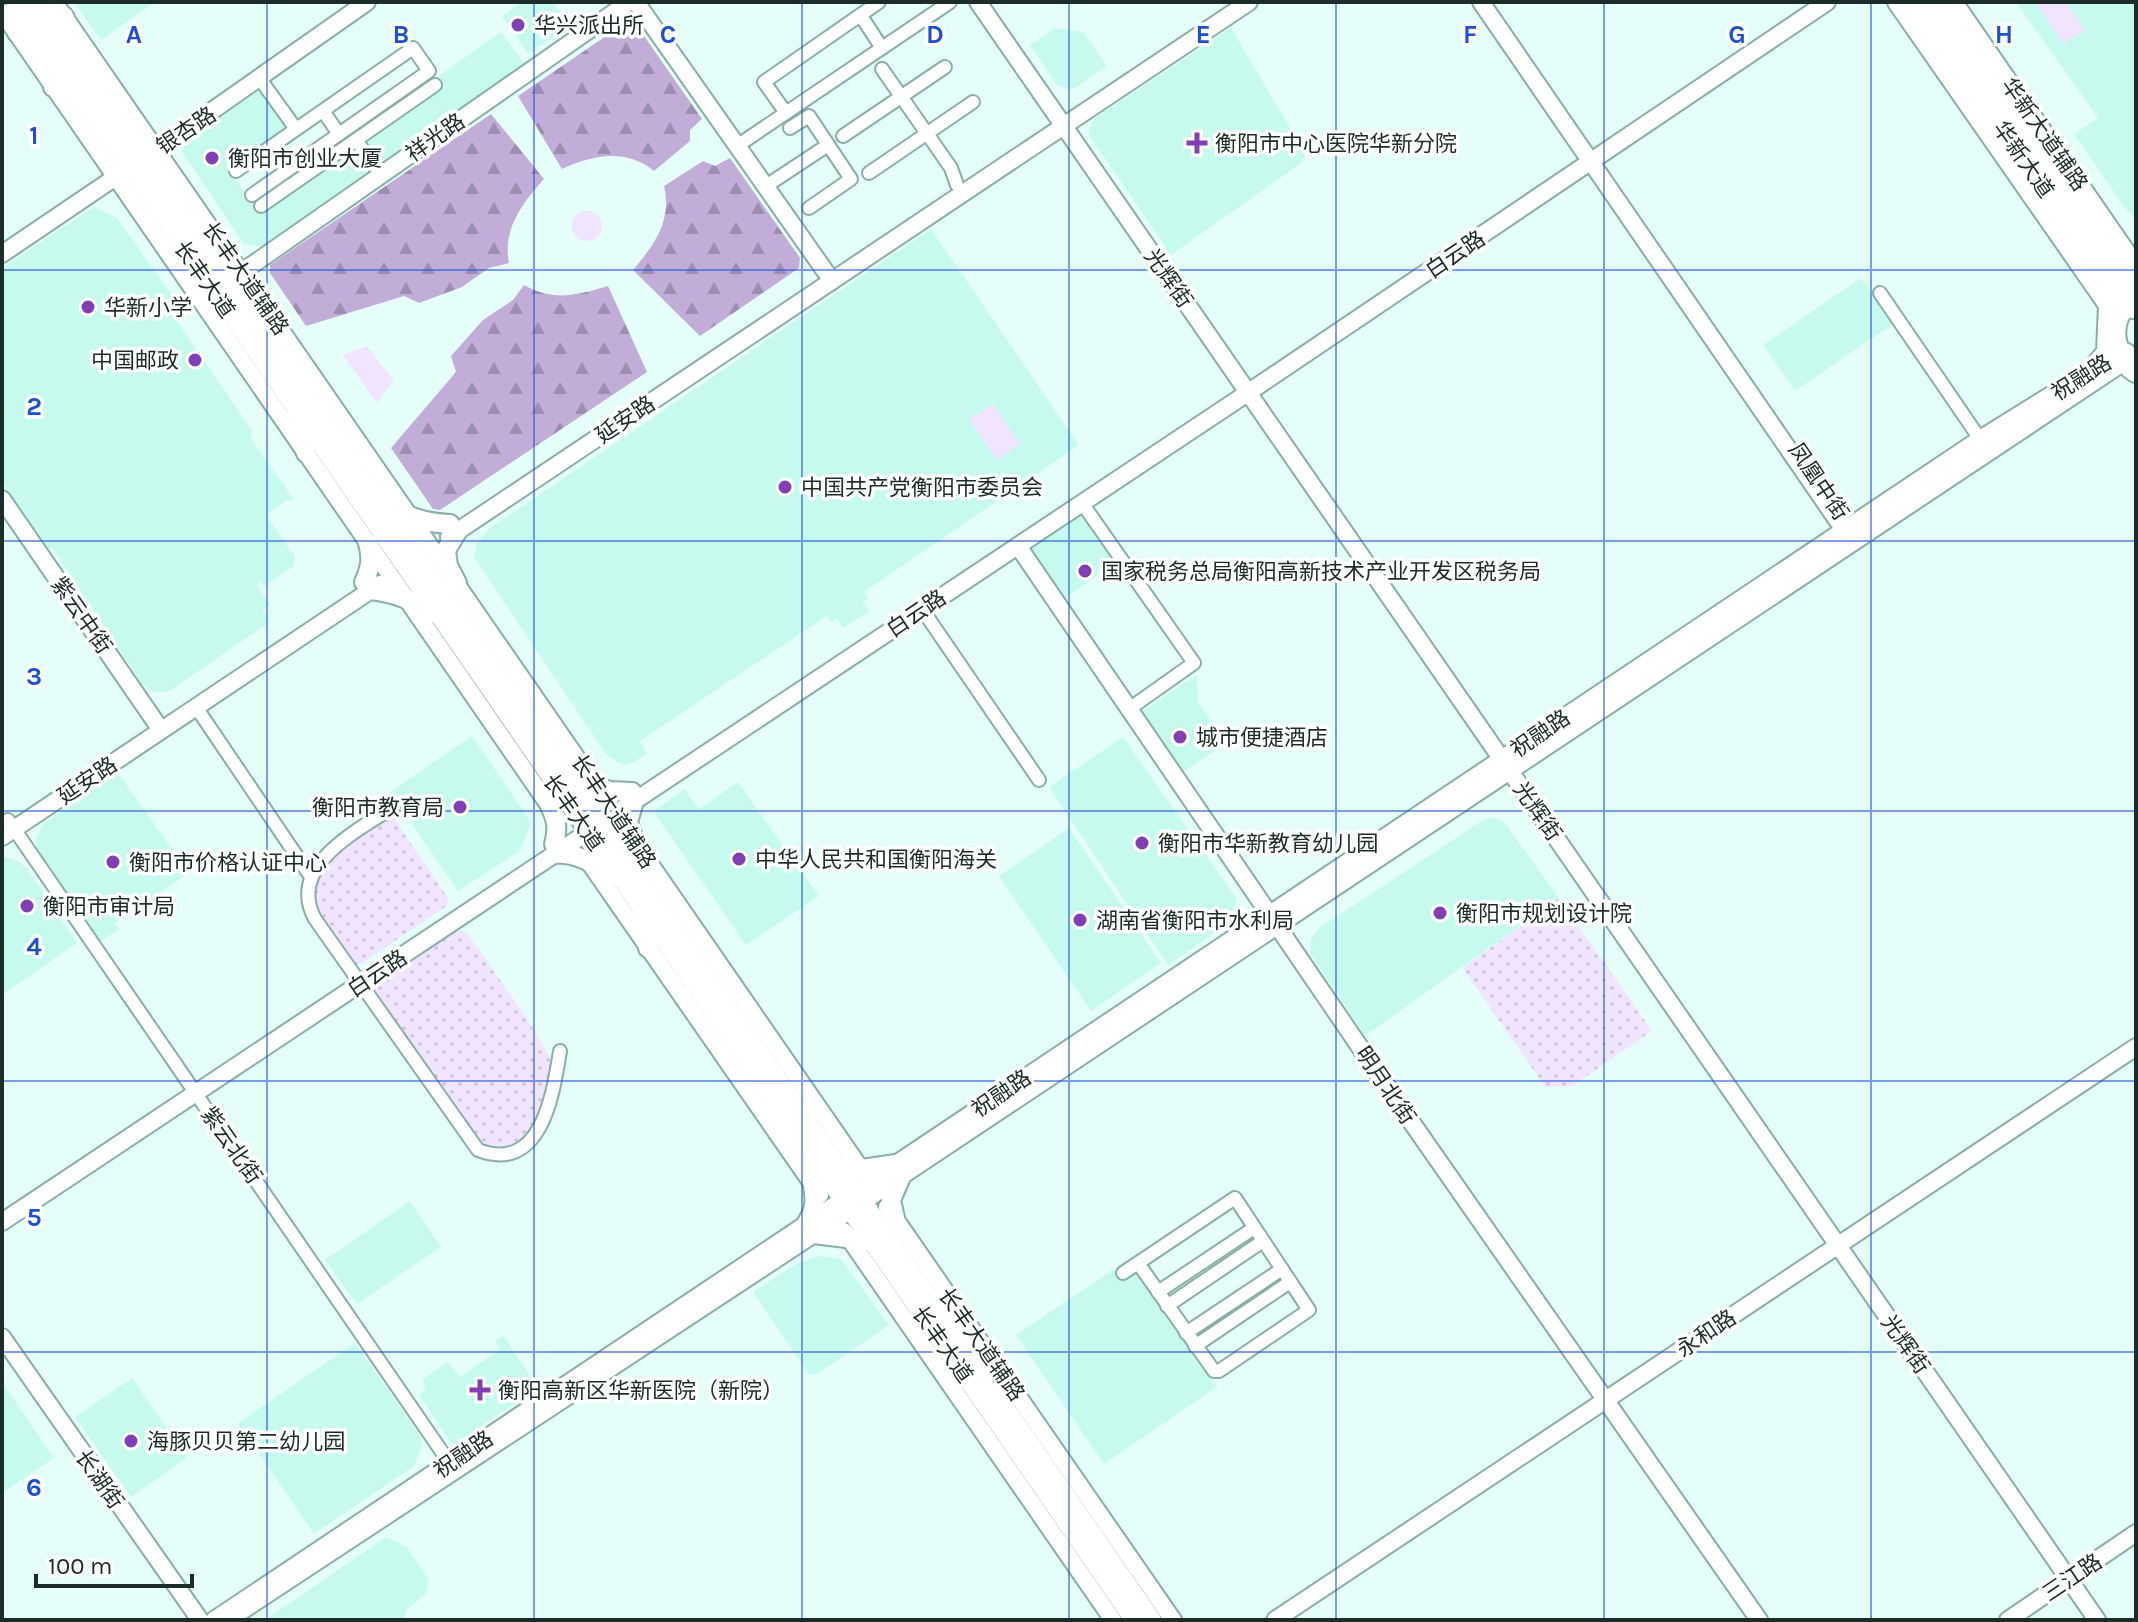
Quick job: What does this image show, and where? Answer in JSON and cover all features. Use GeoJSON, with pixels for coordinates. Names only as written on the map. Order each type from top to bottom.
{"type":"FeatureCollection","features":[{"type":"Feature","properties":{"kind":"highway","name":"华新大道"},"geometry":{"type":"LineString","coordinates":[[1915,2],[2134,302]]}},
{"type":"Feature","properties":{"kind":"highway","name":"华新大道"},"geometry":{"type":"LineString","coordinates":[[1937,2],[2134,302]]}},
{"type":"Feature","properties":{"kind":"highway"},"geometry":{"type":"LineString","coordinates":[[2128,360],[2114,344],[2114,328],[2134,302]]}},
{"type":"Feature","properties":{"kind":"main road","name":"长丰大道"},"geometry":{"type":"LineString","coordinates":[[15,2],[50,52],[211,258],[251,316],[303,424],[380,502],[437,614],[585,829],[1020,1427],[1152,1620]]}},
{"type":"Feature","properties":{"kind":"main road","name":"长丰大道"},"geometry":{"type":"LineString","coordinates":[[34,2],[88,80],[136,163],[303,424],[409,558],[567,771],[585,829],[837,1164],[854,1197],[870,1241],[1020,1427],[1068,1539],[1134,1620]]}},
{"type":"Feature","properties":{"kind":"main road","name":"银杏路"},"geometry":{"type":"LineString","coordinates":[[2,254],[260,79],[367,2]]}},
{"type":"Feature","properties":{"kind":"main road","name":"祥光路"},"geometry":{"type":"LineString","coordinates":[[242,272],[629,2]]}},
{"type":"Feature","properties":{"kind":"main road"},"geometry":{"type":"LineString","coordinates":[[636,2],[830,276]]}},
{"type":"Feature","properties":{"kind":"main road","name":"光辉街"},"geometry":{"type":"LineString","coordinates":[[970,2],[1058,123]]}},
{"type":"Feature","properties":{"kind":"main road","name":"光辉街"},"geometry":{"type":"LineString","coordinates":[[978,2],[1058,123],[1503,767],[2069,1585],[2097,1620]]}},
{"type":"Feature","properties":{"kind":"main road","name":"延安路"},"geometry":{"type":"LineString","coordinates":[[7,827],[1058,123],[1230,2]]}},
{"type":"Feature","properties":{"kind":"main road","name":"延安路"},"geometry":{"type":"LineString","coordinates":[[830,276],[957,185],[1249,2]]}},
{"type":"Feature","properties":{"kind":"main road","name":"凤凰中街"},"geometry":{"type":"LineString","coordinates":[[1481,2],[1593,157]]}},
{"type":"Feature","properties":{"kind":"main road","name":"凤凰中街"},"geometry":{"type":"LineString","coordinates":[[1488,2],[1850,532]]}},
{"type":"Feature","properties":{"kind":"main road","name":"白云路"},"geometry":{"type":"LineString","coordinates":[[1593,157],[1816,2]]}},
{"type":"Feature","properties":{"kind":"main road","name":"白云路"},"geometry":{"type":"LineString","coordinates":[[2,1212],[194,1089],[1827,2]]}},
{"type":"Feature","properties":{"kind":"main road","name":"华新大道辅路"},"geometry":{"type":"LineString","coordinates":[[1897,2],[2108,305],[2106,352],[2089,372]]}},
{"type":"Feature","properties":{"kind":"main road","name":"华新大道辅路"},"geometry":{"type":"LineString","coordinates":[[1953,2],[2136,267]]}},
{"type":"Feature","properties":{"kind":"main road"},"geometry":{"type":"LineString","coordinates":[[59,9],[88,80]]}},
{"type":"Feature","properties":{"kind":"main road","name":"长丰大道辅路"},"geometry":{"type":"LineString","coordinates":[[59,9],[136,163],[303,424]]}},
{"type":"Feature","properties":{"kind":"main road","name":"长丰大道辅路"},"geometry":{"type":"LineString","coordinates":[[2,12],[53,87],[136,163],[242,272],[414,520],[404,597],[550,806]]}},
{"type":"Feature","properties":{"kind":"main road"},"geometry":{"type":"LineString","coordinates":[[17,33],[50,52],[53,87]]}},
{"type":"Feature","properties":{"kind":"main road"},"geometry":{"type":"LineString","coordinates":[[211,258],[242,272],[251,316]]}},
{"type":"Feature","properties":{"kind":"main road","name":"祝融路"},"geometry":{"type":"LineString","coordinates":[[214,1620],[452,1466],[1503,767],[1850,532],[1980,439],[2089,372],[2128,360]]}},
{"type":"Feature","properties":{"kind":"main road","name":"祝融路"},"geometry":{"type":"LineString","coordinates":[[1850,532],[2128,360]]}},
{"type":"Feature","properties":{"kind":"main road","name":"白云路"},"geometry":{"type":"LineString","coordinates":[[633,796],[1082,503],[1243,390]]}},
{"type":"Feature","properties":{"kind":"main road"},"geometry":{"type":"LineString","coordinates":[[303,424],[306,453]]}},
{"type":"Feature","properties":{"kind":"main road","name":"长丰大道辅路"},"geometry":{"type":"LineString","coordinates":[[306,453],[368,543],[409,558],[457,583],[597,787],[585,829],[634,840],[854,1197],[849,1237],[1068,1539],[1113,1620]]}},
{"type":"Feature","properties":{"kind":"main road","name":"紫云中街"},"geometry":{"type":"LineString","coordinates":[[2,499],[158,726]]}},
{"type":"Feature","properties":{"kind":"main road"},"geometry":{"type":"LineString","coordinates":[[380,502],[414,520],[454,528],[446,550],[448,566],[457,583]]}},
{"type":"Feature","properties":{"kind":"main road"},"geometry":{"type":"LineString","coordinates":[[368,543],[372,558],[367,586],[404,597],[437,614]]}},
{"type":"Feature","properties":{"kind":"main road","name":"明月北街"},"geometry":{"type":"LineString","coordinates":[[1014,548],[1129,709],[1271,922]]}},
{"type":"Feature","properties":{"kind":"main road","name":"明月北街"},"geometry":{"type":"LineString","coordinates":[[1014,548],[1750,1620]]}},
{"type":"Feature","properties":{"kind":"main road","name":"延安路"},"geometry":{"type":"LineString","coordinates":[[158,726],[196,707],[367,586]]}},
{"type":"Feature","properties":{"kind":"main road"},"geometry":{"type":"LineString","coordinates":[[567,771],[597,787],[633,796],[628,822],[634,840]]}},
{"type":"Feature","properties":{"kind":"main road"},"geometry":{"type":"LineString","coordinates":[[550,806],[558,832],[585,829]]}},
{"type":"Feature","properties":{"kind":"main road"},"geometry":{"type":"LineString","coordinates":[[585,829],[568,853],[621,880]]}},
{"type":"Feature","properties":{"kind":"main road","name":"长丰大道辅路"},"geometry":{"type":"LineString","coordinates":[[587,860],[813,1186],[854,1197],[895,1218],[1020,1427],[1173,1620]]}},
{"type":"Feature","properties":{"kind":"main road"},"geometry":{"type":"LineString","coordinates":[[641,909],[648,948]]}},
{"type":"Feature","properties":{"kind":"main road","name":"永和路"},"geometry":{"type":"LineString","coordinates":[[1838,1251],[2136,1047]]}},
{"type":"Feature","properties":{"kind":"main road","name":"永和路"},"geometry":{"type":"LineString","coordinates":[[1291,1620],[1605,1406],[2136,1057]]}},
{"type":"Feature","properties":{"kind":"main road","name":"白云路"},"geometry":{"type":"LineString","coordinates":[[2,1222],[194,1089]]}},
{"type":"Feature","properties":{"kind":"main road"},"geometry":{"type":"LineString","coordinates":[[854,1197],[898,1170]]}},
{"type":"Feature","properties":{"kind":"main road"},"geometry":{"type":"LineString","coordinates":[[895,1218],[891,1200],[898,1170]]}},
{"type":"Feature","properties":{"kind":"main road"},"geometry":{"type":"LineString","coordinates":[[813,1186],[816,1200],[810,1229],[870,1241]]}},
{"type":"Feature","properties":{"kind":"main road","name":"长湖街"},"geometry":{"type":"LineString","coordinates":[[2,1337],[200,1620]]}},
{"type":"Feature","properties":{"kind":"main road","name":"长湖街"},"geometry":{"type":"LineString","coordinates":[[2,1350],[190,1620]]}},
{"type":"Feature","properties":{"kind":"main road","name":"明月北街"},"geometry":{"type":"LineString","coordinates":[[1605,1406],[1759,1620]]}},
{"type":"Feature","properties":{"kind":"main road","name":"永和路"},"geometry":{"type":"LineString","coordinates":[[1275,1620],[1605,1406]]}},
{"type":"Feature","properties":{"kind":"main road","name":"祝融路"},"geometry":{"type":"LineString","coordinates":[[228,1620],[452,1466]]}},
{"type":"Feature","properties":{"kind":"main road","name":"三江路"},"geometry":{"type":"LineString","coordinates":[[2027,1620],[2136,1533]]}},
{"type":"Feature","properties":{"kind":"main road","name":"三江路"},"geometry":{"type":"LineString","coordinates":[[2008,1620],[2136,1546]]}},
{"type":"Feature","properties":{"kind":"main road","name":"光辉街"},"geometry":{"type":"LineString","coordinates":[[2069,1585],[2088,1620]]}},
{"type":"Feature","properties":{"kind":"street"},"geometry":{"type":"LineString","coordinates":[[786,113],[764,82],[879,2]]}},
{"type":"Feature","properties":{"kind":"street"},"geometry":{"type":"LineString","coordinates":[[737,146],[950,2]]}},
{"type":"Feature","properties":{"kind":"street"},"geometry":{"type":"LineString","coordinates":[[861,16],[882,48]]}},
{"type":"Feature","properties":{"kind":"street"},"geometry":{"type":"LineString","coordinates":[[236,171],[413,48],[429,71],[252,195]]}},
{"type":"Feature","properties":{"kind":"street"},"geometry":{"type":"LineString","coordinates":[[843,136],[945,67]]}},
{"type":"Feature","properties":{"kind":"street"},"geometry":{"type":"LineString","coordinates":[[882,69],[951,168],[957,185]]}},
{"type":"Feature","properties":{"kind":"street"},"geometry":{"type":"LineString","coordinates":[[260,79],[296,129]]}},
{"type":"Feature","properties":{"kind":"street"},"geometry":{"type":"LineString","coordinates":[[261,206],[435,85]]}},
{"type":"Feature","properties":{"kind":"street"},"geometry":{"type":"LineString","coordinates":[[869,173],[973,102]]}},
{"type":"Feature","properties":{"kind":"street"},"geometry":{"type":"LineString","coordinates":[[323,111],[339,134]]}},
{"type":"Feature","properties":{"kind":"street"},"geometry":{"type":"LineString","coordinates":[[790,128],[809,116],[851,179],[809,208]]}},
{"type":"Feature","properties":{"kind":"street"},"geometry":{"type":"LineString","coordinates":[[356,140],[381,175]]}},
{"type":"Feature","properties":{"kind":"street"},"geometry":{"type":"LineString","coordinates":[[766,186],[828,145]]}},
{"type":"Feature","properties":{"kind":"street"},"geometry":{"type":"LineString","coordinates":[[1880,293],[1980,439]]}},
{"type":"Feature","properties":{"kind":"street"},"geometry":{"type":"LineString","coordinates":[[1082,503],[1194,663],[1129,709]]}},
{"type":"Feature","properties":{"kind":"street"},"geometry":{"type":"LineString","coordinates":[[922,609],[1039,780]]}},
{"type":"Feature","properties":{"kind":"street"},"geometry":{"type":"LineString","coordinates":[[196,707],[311,877]]}},
{"type":"Feature","properties":{"kind":"street"},"geometry":{"type":"LineString","coordinates":[[393,807],[337,845],[322,859],[311,877],[310,910],[478,1150],[490,1154],[510,1153],[533,1139],[552,1100],[560,1051]]}},
{"type":"Feature","properties":{"kind":"street","name":"紫云北街"},"geometry":{"type":"LineString","coordinates":[[7,827],[194,1089],[452,1466]]}},
{"type":"Feature","properties":{"kind":"street"},"geometry":{"type":"LineString","coordinates":[[1123,1273],[1235,1198],[1309,1310],[1219,1371],[1214,1371],[1138,1263]]}},
{"type":"Feature","properties":{"kind":"street"},"geometry":{"type":"LineString","coordinates":[[1158,1292],[1254,1228]]}},
{"type":"Feature","properties":{"kind":"street"},"geometry":{"type":"LineString","coordinates":[[1167,1306],[1263,1241]]}},
{"type":"Feature","properties":{"kind":"street"},"geometry":{"type":"LineString","coordinates":[[1186,1333],[1282,1269]]}},
{"type":"Feature","properties":{"kind":"street"},"geometry":{"type":"LineString","coordinates":[[1195,1346],[1290,1282]]}},
{"type":"Feature","properties":{"kind":"shaded area"},"geometry":{"type":"Polygon","coordinates":[[[74,2],[155,2],[101,40],[74,2]]]}},
{"type":"Feature","properties":{"kind":"shaded area"},"geometry":{"type":"Polygon","coordinates":[[[522,2],[553,2],[570,25],[528,54],[502,16],[522,2]]]}},
{"type":"Feature","properties":{"kind":"shaded area"},"geometry":{"type":"Polygon","coordinates":[[[2016,2],[2136,2],[2136,219],[2125,208],[2074,134],[2098,118],[2016,2]]]}},
{"type":"Feature","properties":{"kind":"shaded area"},"geometry":{"type":"Polygon","coordinates":[[[2035,2],[2066,2],[2085,30],[2064,44],[2035,2]]]}},
{"type":"Feature","properties":{"kind":"shaded area"},"geometry":{"type":"Polygon","coordinates":[[[1055,28],[1083,32],[1107,66],[1075,88],[1065,89],[1056,84],[1030,45],[1055,28]]]}},
{"type":"Feature","properties":{"kind":"shaded area","name":"衡阳市中心医院华新分院"},"geometry":{"type":"Polygon","coordinates":[[[1231,28],[1304,151],[1304,158],[1300,164],[1171,255],[1089,135],[1089,128],[1095,118],[1231,28]]]}},
{"type":"Feature","properties":{"kind":"shaded area"},"geometry":{"type":"Polygon","coordinates":[[[501,32],[525,65],[263,247],[244,244],[182,152],[184,139],[258,84],[289,130],[230,171],[254,206],[501,32]]]}},
{"type":"Feature","properties":{"kind":"shaded area"},"geometry":{"type":"Polygon","coordinates":[[[94,207],[117,218],[178,304],[170,311],[253,432],[250,437],[295,501],[287,500],[266,515],[295,557],[294,566],[264,586],[261,582],[257,585],[270,605],[263,610],[270,622],[171,690],[163,692],[155,692],[143,685],[52,547],[49,549],[2,482],[2,268],[94,207]]]}},
{"type":"Feature","properties":{"kind":"shaded area"},"geometry":{"type":"Polygon","coordinates":[[[587,211],[598,215],[602,226],[598,237],[587,241],[576,237],[572,226],[576,215],[587,211]]]}},
{"type":"Feature","properties":{"kind":"shaded area","name":"中国共产党衡阳市委员会"},"geometry":{"type":"Polygon","coordinates":[[[931,229],[1079,445],[864,592],[868,598],[863,602],[869,611],[843,628],[837,619],[832,622],[827,616],[640,741],[647,753],[633,763],[619,763],[606,754],[474,557],[477,543],[490,528],[931,229]]]}},
{"type":"Feature","properties":{"kind":"shaded area"},"geometry":{"type":"Polygon","coordinates":[[[1861,278],[1893,324],[1795,391],[1763,345],[1861,278]]]}},
{"type":"Feature","properties":{"kind":"shaded area"},"geometry":{"type":"Polygon","coordinates":[[[367,346],[394,381],[377,403],[343,355],[367,346]]]}},
{"type":"Feature","properties":{"kind":"shaded area"},"geometry":{"type":"Polygon","coordinates":[[[993,404],[1020,444],[997,460],[969,419],[993,404]]]}},
{"type":"Feature","properties":{"kind":"shaded area"},"geometry":{"type":"Polygon","coordinates":[[[1083,513],[1117,561],[1064,599],[1032,554],[1031,548],[1083,513]]]}},
{"type":"Feature","properties":{"kind":"shaded area"},"geometry":{"type":"Polygon","coordinates":[[[1197,675],[1198,702],[1226,743],[1183,772],[1141,712],[1197,675]]]}},
{"type":"Feature","properties":{"kind":"shaded area","name":"衡阳市教育局"},"geometry":{"type":"Polygon","coordinates":[[[472,736],[531,822],[520,851],[458,891],[390,792],[472,736]]]}},
{"type":"Feature","properties":{"kind":"shaded area","name":"衡阳市华新教育幼儿园"},"geometry":{"type":"Polygon","coordinates":[[[1123,737],[1237,899],[1229,923],[1168,965],[1049,787],[1123,737]]]}},
{"type":"Feature","properties":{"kind":"shaded area","name":"衡阳市价格认证中心"},"geometry":{"type":"Polygon","coordinates":[[[118,773],[189,873],[115,923],[119,929],[100,942],[37,851],[36,839],[43,824],[118,773]]]}},
{"type":"Feature","properties":{"kind":"shaded area","name":"中华人民共和国衡阳海关"},"geometry":{"type":"Polygon","coordinates":[[[738,782],[819,896],[746,945],[655,814],[657,809],[684,789],[699,809],[738,782]]]}},
{"type":"Feature","properties":{"kind":"shaded area"},"geometry":{"type":"Polygon","coordinates":[[[388,818],[394,819],[448,898],[447,906],[355,965],[321,916],[316,900],[318,885],[335,858],[388,818]]]}},
{"type":"Feature","properties":{"kind":"shaded area","name":"衡阳市规划设计院"},"geometry":{"type":"Polygon","coordinates":[[[1496,818],[1504,822],[1559,898],[1365,1036],[1311,954],[1311,939],[1319,928],[1485,819],[1496,818]]]}},
{"type":"Feature","properties":{"kind":"shaded area","name":"湖南省衡阳市水利局"},"geometry":{"type":"Polygon","coordinates":[[[1069,828],[1161,963],[1091,1011],[999,876],[1069,828]]]}},
{"type":"Feature","properties":{"kind":"shaded area","name":"衡阳市审计局"},"geometry":{"type":"Polygon","coordinates":[[[2,856],[18,861],[28,870],[77,943],[2,995],[2,856]]]}},
{"type":"Feature","properties":{"kind":"shaded area"},"geometry":{"type":"Polygon","coordinates":[[[1559,898],[1652,1031],[1572,1086],[1545,1087],[1463,968],[1559,898]]]}},
{"type":"Feature","properties":{"kind":"shaded area"},"geometry":{"type":"Polygon","coordinates":[[[458,929],[466,932],[499,978],[539,1038],[551,1062],[549,1087],[529,1134],[518,1144],[504,1148],[481,1145],[374,991],[377,983],[458,929]]]}},
{"type":"Feature","properties":{"kind":"shaded area"},"geometry":{"type":"Polygon","coordinates":[[[410,1201],[441,1247],[357,1304],[325,1260],[410,1201]]]}},
{"type":"Feature","properties":{"kind":"shaded area"},"geometry":{"type":"Polygon","coordinates":[[[818,1256],[841,1259],[889,1325],[816,1375],[809,1374],[753,1292],[794,1265],[818,1256]]]}},
{"type":"Feature","properties":{"kind":"shaded area"},"geometry":{"type":"Polygon","coordinates":[[[1129,1259],[1217,1387],[1104,1464],[1016,1335],[1129,1259]]]}},
{"type":"Feature","properties":{"kind":"shaded area","name":"衡阳高新区华新医院（新院）"},"geometry":{"type":"Polygon","coordinates":[[[503,1335],[534,1381],[536,1389],[453,1445],[419,1395],[425,1391],[423,1379],[448,1362],[460,1377],[500,1349],[495,1341],[503,1335]]]}},
{"type":"Feature","properties":{"kind":"shaded area"},"geometry":{"type":"Polygon","coordinates":[[[355,1343],[420,1437],[422,1445],[414,1466],[314,1534],[238,1423],[355,1343]]]}},
{"type":"Feature","properties":{"kind":"shaded area"},"geometry":{"type":"Polygon","coordinates":[[[132,1378],[187,1458],[131,1497],[75,1417],[132,1378]]]}},
{"type":"Feature","properties":{"kind":"shaded area"},"geometry":{"type":"Polygon","coordinates":[[[2,1382],[54,1458],[2,1493],[2,1382]]]}},
{"type":"Feature","properties":{"kind":"shaded area"},"geometry":{"type":"Polygon","coordinates":[[[386,1537],[406,1546],[429,1580],[425,1595],[406,1610],[404,1620],[265,1620],[386,1537]]]}},
{"type":"Feature","properties":{"kind":"green space"},"geometry":{"type":"Polygon","coordinates":[[[628,21],[635,23],[702,119],[690,130],[690,141],[654,171],[632,159],[609,156],[585,160],[562,169],[518,96],[628,21]]]}},
{"type":"Feature","properties":{"kind":"green space"},"geometry":{"type":"Polygon","coordinates":[[[491,114],[544,179],[522,207],[511,228],[509,263],[489,268],[462,287],[419,303],[404,296],[306,326],[270,273],[270,265],[491,114]]]}},
{"type":"Feature","properties":{"kind":"green space"},"geometry":{"type":"Polygon","coordinates":[[[730,158],[800,258],[799,268],[700,336],[633,270],[648,251],[664,221],[664,186],[703,161],[715,166],[730,158]]]}},
{"type":"Feature","properties":{"kind":"green space"},"geometry":{"type":"Polygon","coordinates":[[[524,285],[555,295],[576,294],[608,286],[647,372],[440,510],[433,509],[391,448],[456,372],[451,356],[483,320],[513,300],[524,285]]]}},
{"type":"Feature","properties":{"kind":"place","name":"华兴派出所"},"geometry":{"type":"Point","coordinates":[518,25]}},
{"type":"Feature","properties":{"kind":"place","name":"衡阳市中心医院华新分院"},"geometry":{"type":"Point","coordinates":[1197,143]}},
{"type":"Feature","properties":{"kind":"place","name":"衡阳市创业大厦"},"geometry":{"type":"Point","coordinates":[212,158]}},
{"type":"Feature","properties":{"kind":"place","name":"华新小学"},"geometry":{"type":"Point","coordinates":[88,307]}},
{"type":"Feature","properties":{"kind":"place","name":"中国邮政"},"geometry":{"type":"Point","coordinates":[195,360]}},
{"type":"Feature","properties":{"kind":"place","name":"中国共产党衡阳市委员会"},"geometry":{"type":"Point","coordinates":[785,487]}},
{"type":"Feature","properties":{"kind":"place","name":"国家税务总局衡阳高新技术产业开发区税务局"},"geometry":{"type":"Point","coordinates":[1085,571]}},
{"type":"Feature","properties":{"kind":"place","name":"城市便捷酒店"},"geometry":{"type":"Point","coordinates":[1180,737]}},
{"type":"Feature","properties":{"kind":"place","name":"衡阳市教育局"},"geometry":{"type":"Point","coordinates":[460,807]}},
{"type":"Feature","properties":{"kind":"place","name":"衡阳市华新教育幼儿园"},"geometry":{"type":"Point","coordinates":[1142,843]}},
{"type":"Feature","properties":{"kind":"place","name":"中华人民共和国衡阳海关"},"geometry":{"type":"Point","coordinates":[739,859]}},
{"type":"Feature","properties":{"kind":"place","name":"衡阳市价格认证中心"},"geometry":{"type":"Point","coordinates":[113,862]}},
{"type":"Feature","properties":{"kind":"place","name":"衡阳市审计局"},"geometry":{"type":"Point","coordinates":[27,906]}},
{"type":"Feature","properties":{"kind":"place","name":"衡阳市规划设计院"},"geometry":{"type":"Point","coordinates":[1440,913]}},
{"type":"Feature","properties":{"kind":"place","name":"湖南省衡阳市水利局"},"geometry":{"type":"Point","coordinates":[1080,920]}},
{"type":"Feature","properties":{"kind":"place","name":"衡阳高新区华新医院（新院）"},"geometry":{"type":"Point","coordinates":[480,1390]}},
{"type":"Feature","properties":{"kind":"place","name":"海豚贝贝第二幼儿园"},"geometry":{"type":"Point","coordinates":[131,1441]}}]}
